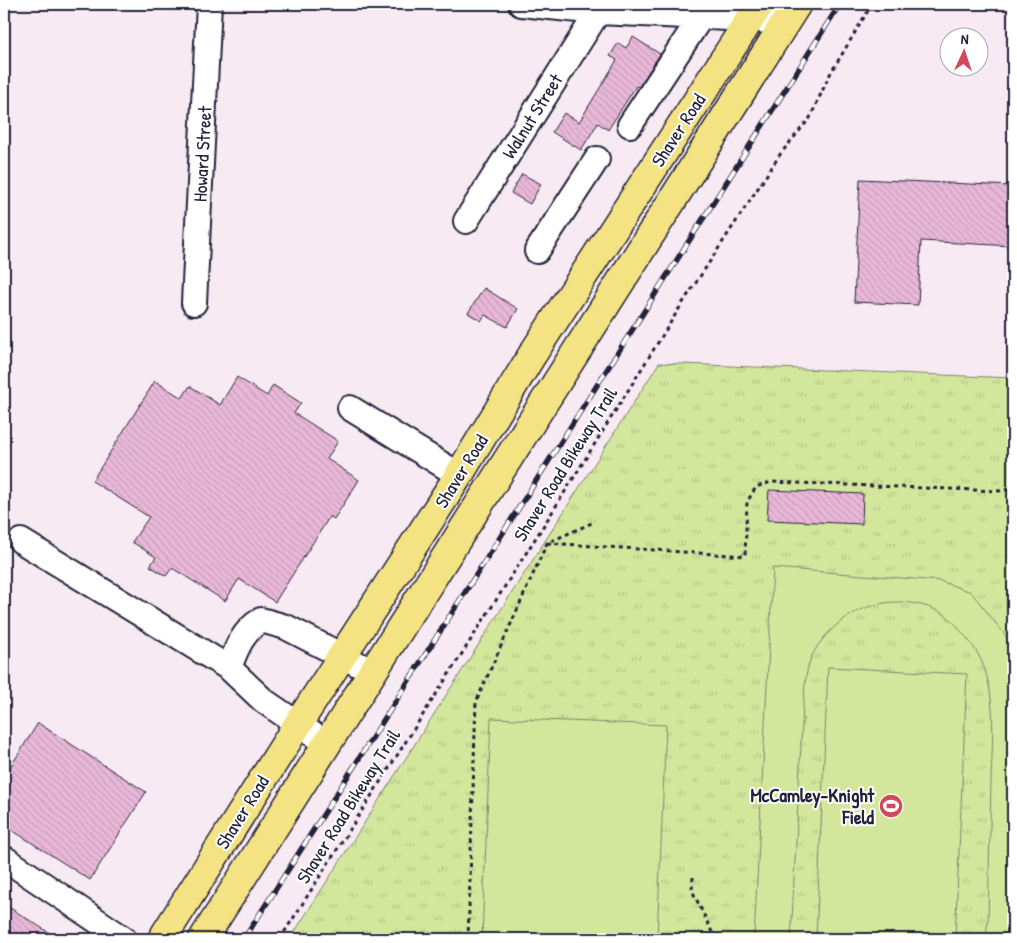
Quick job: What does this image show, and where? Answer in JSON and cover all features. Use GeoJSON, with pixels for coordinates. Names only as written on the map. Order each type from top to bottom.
{"type":"FeatureCollection","features":[{"type":"Feature","properties":{"kind":"main road","name":"Shaver Road"},"geometry":{"type":"LineString","coordinates":[[162,939],[298,724],[459,476],[532,355],[755,12]]}},
{"type":"Feature","properties":{"kind":"main road","name":"Shaver Road"},"geometry":{"type":"LineString","coordinates":[[203,939],[791,13]]}},
{"type":"Feature","properties":{"kind":"street","name":"Howard Street"},"geometry":{"type":"LineString","coordinates":[[194,304],[209,4]]}},
{"type":"Feature","properties":{"kind":"street"},"geometry":{"type":"LineString","coordinates":[[521,4],[598,12],[631,9],[701,17],[755,12],[791,13]]}},
{"type":"Feature","properties":{"kind":"street","name":"Walnut Street"},"geometry":{"type":"LineString","coordinates":[[466,220],[598,12]]}},
{"type":"Feature","properties":{"kind":"street"},"geometry":{"type":"LineString","coordinates":[[630,126],[701,17]]}},
{"type":"Feature","properties":{"kind":"street"},"geometry":{"type":"LineString","coordinates":[[537,251],[597,159]]}},
{"type":"Feature","properties":{"kind":"street"},"geometry":{"type":"LineString","coordinates":[[350,408],[459,476]]}},
{"type":"Feature","properties":{"kind":"street"},"geometry":{"type":"LineString","coordinates":[[21,541],[229,668],[264,701],[327,744]]}},
{"type":"Feature","properties":{"kind":"street"},"geometry":{"type":"LineString","coordinates":[[229,668],[236,648],[251,626],[261,620],[286,627],[373,672]]}},
{"type":"Feature","properties":{"kind":"street"},"geometry":{"type":"LineString","coordinates":[[4,858],[124,939]]}},
{"type":"Feature","properties":{"kind":"path","name":"Shaver Road Bikeway Trail"},"geometry":{"type":"LineString","coordinates":[[280,939],[551,514],[682,304],[781,153],[810,118],[829,76],[872,4]]}},
{"type":"Feature","properties":{"kind":"path"},"geometry":{"type":"LineString","coordinates":[[548,543],[745,556],[747,502],[756,487],[771,482],[1001,491],[1013,488]]}},
{"type":"Feature","properties":{"kind":"path"},"geometry":{"type":"LineString","coordinates":[[468,939],[476,702],[548,543],[594,522]]}},
{"type":"Feature","properties":{"kind":"path"},"geometry":{"type":"LineString","coordinates":[[693,877],[692,890],[712,932],[712,939]]}},
{"type":"Feature","properties":{"kind":"green space"},"geometry":{"type":"Polygon","coordinates":[[[659,363],[1013,378],[1013,939],[290,939],[659,363]]]}},
{"type":"Feature","properties":{"kind":"green space"},"geometry":{"type":"Polygon","coordinates":[[[773,568],[940,581],[971,592],[1006,636],[1013,651],[1013,879],[1010,939],[985,939],[988,922],[993,723],[990,693],[983,665],[970,642],[953,621],[944,614],[926,606],[908,602],[889,602],[855,612],[840,622],[815,650],[809,663],[803,705],[791,939],[754,939],[773,568]]]}},
{"type":"Feature","properties":{"kind":"green space","name":"McCamley-Knight Field"},"geometry":{"type":"Polygon","coordinates":[[[828,667],[967,674],[955,939],[816,939],[828,667]]]}},
{"type":"Feature","properties":{"kind":"green space"},"geometry":{"type":"Polygon","coordinates":[[[491,718],[666,725],[657,939],[482,939],[491,718]]]}},
{"type":"Feature","properties":{"kind":"building"},"geometry":{"type":"Polygon","coordinates":[[[633,37],[660,54],[639,87],[636,86],[608,130],[598,123],[581,150],[552,132],[564,113],[579,122],[617,60],[610,56],[618,43],[626,48],[633,37]]]}},
{"type":"Feature","properties":{"kind":"building"},"geometry":{"type":"Polygon","coordinates":[[[522,174],[541,184],[530,204],[511,193],[522,174]]]}},
{"type":"Feature","properties":{"kind":"building"},"geometry":{"type":"Polygon","coordinates":[[[860,179],[1013,186],[1013,246],[921,241],[918,305],[854,302],[860,179]]]}},
{"type":"Feature","properties":{"kind":"building"},"geometry":{"type":"Polygon","coordinates":[[[484,288],[518,309],[507,327],[485,315],[481,321],[468,313],[484,288]]]}},
{"type":"Feature","properties":{"kind":"building"},"geometry":{"type":"Polygon","coordinates":[[[237,377],[267,396],[273,385],[301,403],[294,413],[338,441],[327,459],[359,480],[334,519],[330,516],[275,602],[239,579],[225,601],[172,568],[166,576],[150,566],[156,557],[132,542],[149,517],[92,481],[155,381],[182,398],[190,386],[220,405],[237,377]]]}},
{"type":"Feature","properties":{"kind":"building"},"geometry":{"type":"Polygon","coordinates":[[[769,490],[863,494],[862,524],[767,520],[769,490]]]}},
{"type":"Feature","properties":{"kind":"building"},"geometry":{"type":"Polygon","coordinates":[[[38,723],[146,792],[90,880],[4,825],[4,777],[38,723]]]}},
{"type":"Feature","properties":{"kind":"building"},"geometry":{"type":"Polygon","coordinates":[[[4,904],[59,939],[4,939],[4,904]]]}},
{"type":"Feature","properties":{"kind":"railway"},"geometry":{"type":"LineString","coordinates":[[244,939],[840,4]]}},
{"type":"Feature","properties":{"kind":"place","name":"McCamley-Knight Field"},"geometry":{"type":"Point","coordinates":[891,806]}}]}
